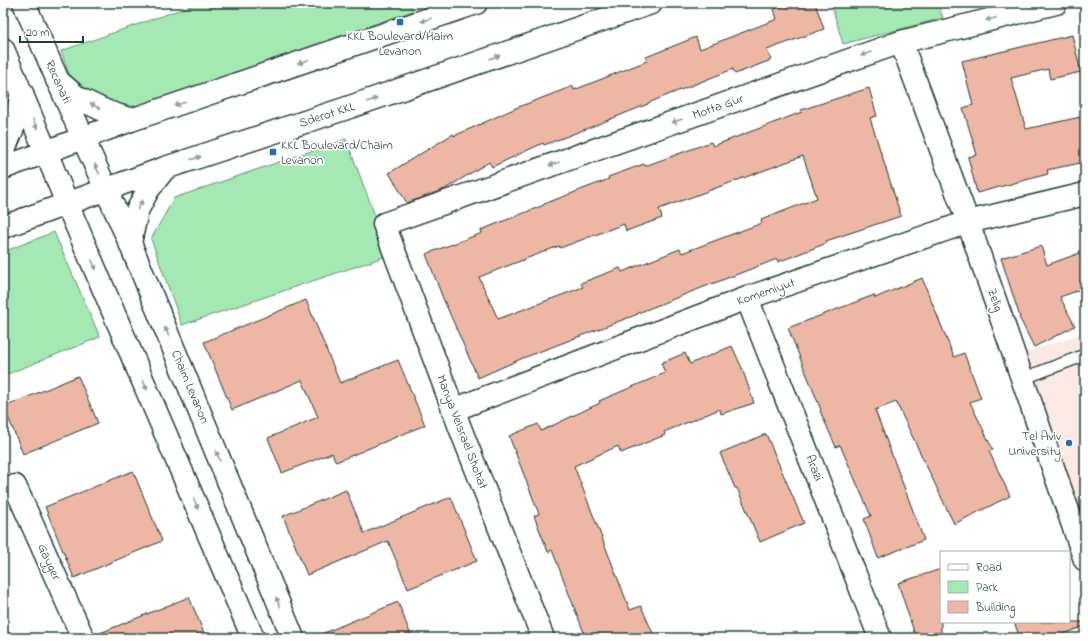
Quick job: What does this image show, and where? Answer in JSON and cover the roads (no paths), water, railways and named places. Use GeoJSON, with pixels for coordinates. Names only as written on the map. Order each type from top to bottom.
{"type":"FeatureCollection","features":[{"type":"Feature","properties":{"kind":"street","name":"Recanati"},"geometry":{"type":"LineString","coordinates":[[24,3],[83,138]]}},
{"type":"Feature","properties":{"kind":"street"},"geometry":{"type":"LineString","coordinates":[[3,168],[131,120],[476,3]]}},
{"type":"Feature","properties":{"kind":"street","name":"Sderot KKL"},"geometry":{"type":"LineString","coordinates":[[13,223],[166,168],[351,107],[651,3]]}},
{"type":"Feature","properties":{"kind":"street","name":"Motta Gur"},"geometry":{"type":"LineString","coordinates":[[384,224],[900,42],[1056,3]]}},
{"type":"Feature","properties":{"kind":"street","name":"Zelig"},"geometry":{"type":"LineString","coordinates":[[900,42],[968,222],[1085,560]]}},
{"type":"Feature","properties":{"kind":"street"},"geometry":{"type":"LineString","coordinates":[[3,49],[67,203],[253,638]]}},
{"type":"Feature","properties":{"kind":"street"},"geometry":{"type":"LineString","coordinates":[[57,80],[78,98],[105,111],[131,120]]}},
{"type":"Feature","properties":{"kind":"street"},"geometry":{"type":"LineString","coordinates":[[3,152],[15,123],[22,94]]}},
{"type":"Feature","properties":{"kind":"street","name":"Chaim Levanon"},"geometry":{"type":"LineString","coordinates":[[83,138],[130,243],[293,638]]}},
{"type":"Feature","properties":{"kind":"street"},"geometry":{"type":"LineString","coordinates":[[130,243],[137,211],[148,190],[166,168]]}},
{"type":"Feature","properties":{"kind":"street","name":"Komemiyut"},"geometry":{"type":"LineString","coordinates":[[453,410],[746,298],[968,222],[1085,194]]}},
{"type":"Feature","properties":{"kind":"street"},"geometry":{"type":"LineString","coordinates":[[13,223],[48,220],[66,226],[84,242]]}},
{"type":"Feature","properties":{"kind":"street","name":"Manya VeIsrael Shohat"},"geometry":{"type":"LineString","coordinates":[[384,224],[453,410],[543,638]]}},
{"type":"Feature","properties":{"kind":"street","name":"Arazi"},"geometry":{"type":"LineString","coordinates":[[746,298],[880,638]]}},
{"type":"Feature","properties":{"kind":"street","name":"Gayger"},"geometry":{"type":"LineString","coordinates":[[15,486],[83,638]]}},
{"type":"Feature","properties":{"kind":"lane"},"geometry":{"type":"LineString","coordinates":[[1022,379],[1085,355]]}},
{"type":"Feature","properties":{"kind":"place","name":"KKL Boulevard/Haim Levanon"},"geometry":{"type":"Point","coordinates":[400,22]}},
{"type":"Feature","properties":{"kind":"place","name":"KKL Boulevard/Chaim Levanon"},"geometry":{"type":"Point","coordinates":[273,152]}},
{"type":"Feature","properties":{"kind":"place","name":"Tel Aviv University"},"geometry":{"type":"Point","coordinates":[1069,443]}}]}
